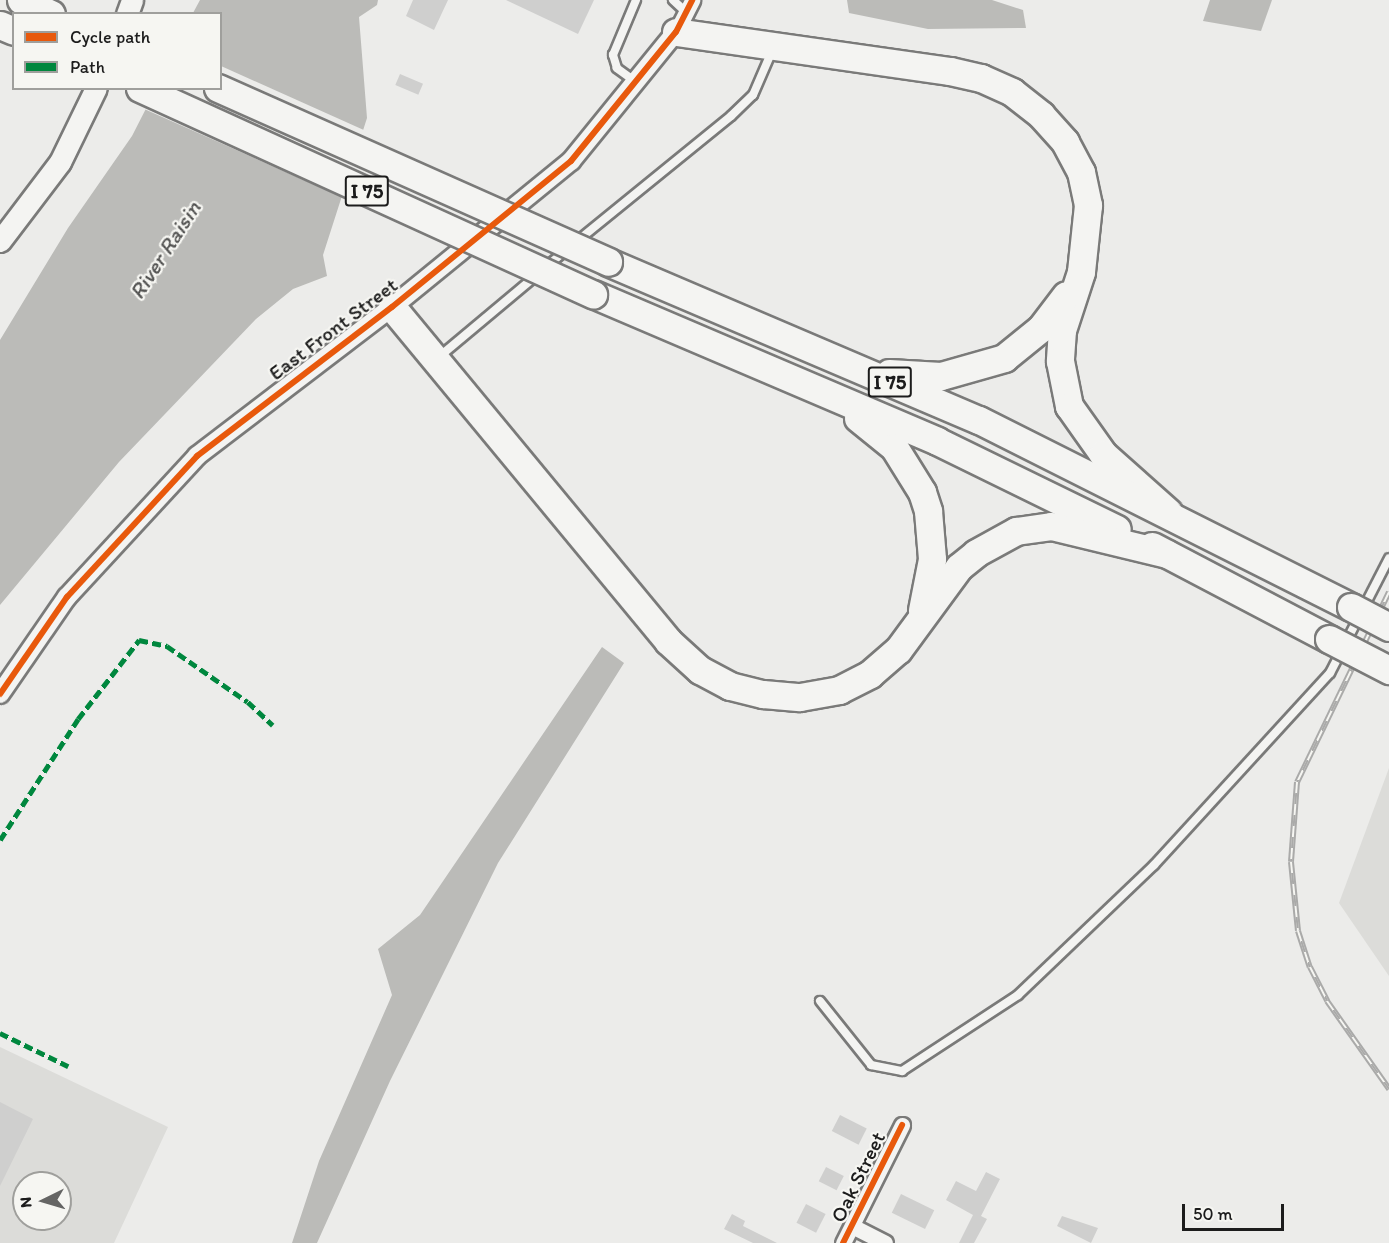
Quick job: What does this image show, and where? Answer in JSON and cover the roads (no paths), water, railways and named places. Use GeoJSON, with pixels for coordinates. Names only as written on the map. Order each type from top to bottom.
{"type":"FeatureCollection","features":[{"type":"Feature","properties":{"kind":"highway"},"geometry":{"type":"LineString","coordinates":[[21,0],[48,12]]}},
{"type":"Feature","properties":{"kind":"highway"},"geometry":{"type":"LineString","coordinates":[[39,0],[50,12]]}},
{"type":"Feature","properties":{"kind":"highway"},"geometry":{"type":"LineString","coordinates":[[684,15],[773,46],[950,71],[981,78],[1012,92],[1041,115],[1065,142],[1081,172],[1088,205],[1082,272],[1062,330],[1060,361],[1069,405],[1103,454],[1168,512]]}},
{"type":"Feature","properties":{"kind":"highway","name":"I 75"},"geometry":{"type":"LineString","coordinates":[[144,90],[593,294],[937,441],[1167,554],[1389,670]]}},
{"type":"Feature","properties":{"kind":"highway","name":"I 75"},"geometry":{"type":"LineString","coordinates":[[222,90],[608,262],[979,420],[1168,512],[1389,627]]}},
{"type":"Feature","properties":{"kind":"highway"},"geometry":{"type":"LineString","coordinates":[[813,348],[902,375],[940,376],[983,367],[1021,347],[1041,328],[1082,272]]}},
{"type":"Feature","properties":{"kind":"highway"},"geometry":{"type":"LineString","coordinates":[[392,307],[668,641],[700,670],[720,681],[763,694],[800,696],[839,690],[870,674],[898,650],[959,567],[976,553],[1016,531],[1051,526],[1167,554]]}},
{"type":"Feature","properties":{"kind":"highway"},"geometry":{"type":"LineString","coordinates":[[782,375],[880,433],[915,476],[928,511],[932,559],[927,596],[917,625]]}},
{"type":"Feature","properties":{"kind":"main road"},"geometry":{"type":"LineString","coordinates":[[0,241],[60,162],[95,90]]}},
{"type":"Feature","properties":{"kind":"street","name":"East Front Street"},"geometry":{"type":"LineString","coordinates":[[0,694],[67,597],[197,456],[259,405],[392,307],[571,161],[637,82],[684,15]]}},
{"type":"Feature","properties":{"kind":"street","name":"Oak Street"},"geometry":{"type":"LineString","coordinates":[[843,1243],[902,1125]]}},
{"type":"Feature","properties":{"kind":"street"},"geometry":{"type":"LineString","coordinates":[[852,1226],[885,1243]]}},
{"type":"Feature","properties":{"kind":"lane"},"geometry":{"type":"LineString","coordinates":[[636,0],[613,62],[637,82]]}},
{"type":"Feature","properties":{"kind":"lane"},"geometry":{"type":"LineString","coordinates":[[673,0],[684,15]]}},
{"type":"Feature","properties":{"kind":"lane"},"geometry":{"type":"LineString","coordinates":[[435,361],[731,116],[753,95],[773,46]]}},
{"type":"Feature","properties":{"kind":"lane"},"geometry":{"type":"LineString","coordinates":[[820,1000],[871,1065],[902,1071],[1018,995],[1154,865],[1330,673],[1389,558]]}},
{"type":"Feature","properties":{"kind":"water","name":"River Raisin"},"geometry":{"type":"Polygon","coordinates":[[[200,0],[378,0],[377,5],[359,17],[367,118],[323,255],[327,276],[293,289],[256,319],[119,462],[0,605],[0,340],[68,228],[132,136],[155,90],[222,90],[222,12],[194,12],[200,0]]]}},
{"type":"Feature","properties":{"kind":"water"},"geometry":{"type":"Polygon","coordinates":[[[847,0],[992,0],[1023,10],[1026,28],[928,29],[849,13],[847,0]]]}},
{"type":"Feature","properties":{"kind":"water"},"geometry":{"type":"Polygon","coordinates":[[[1210,0],[1272,0],[1261,31],[1203,21],[1210,0]]]}},
{"type":"Feature","properties":{"kind":"water"},"geometry":{"type":"Polygon","coordinates":[[[602,647],[624,663],[498,863],[390,1081],[317,1243],[292,1243],[319,1161],[392,995],[378,949],[420,915],[602,647]]]}},
{"type":"Feature","properties":{"kind":"railway"},"geometry":{"type":"LineString","coordinates":[[1389,592],[1297,782],[1291,862],[1298,931],[1310,967],[1327,1001],[1389,1089]]}}]}
